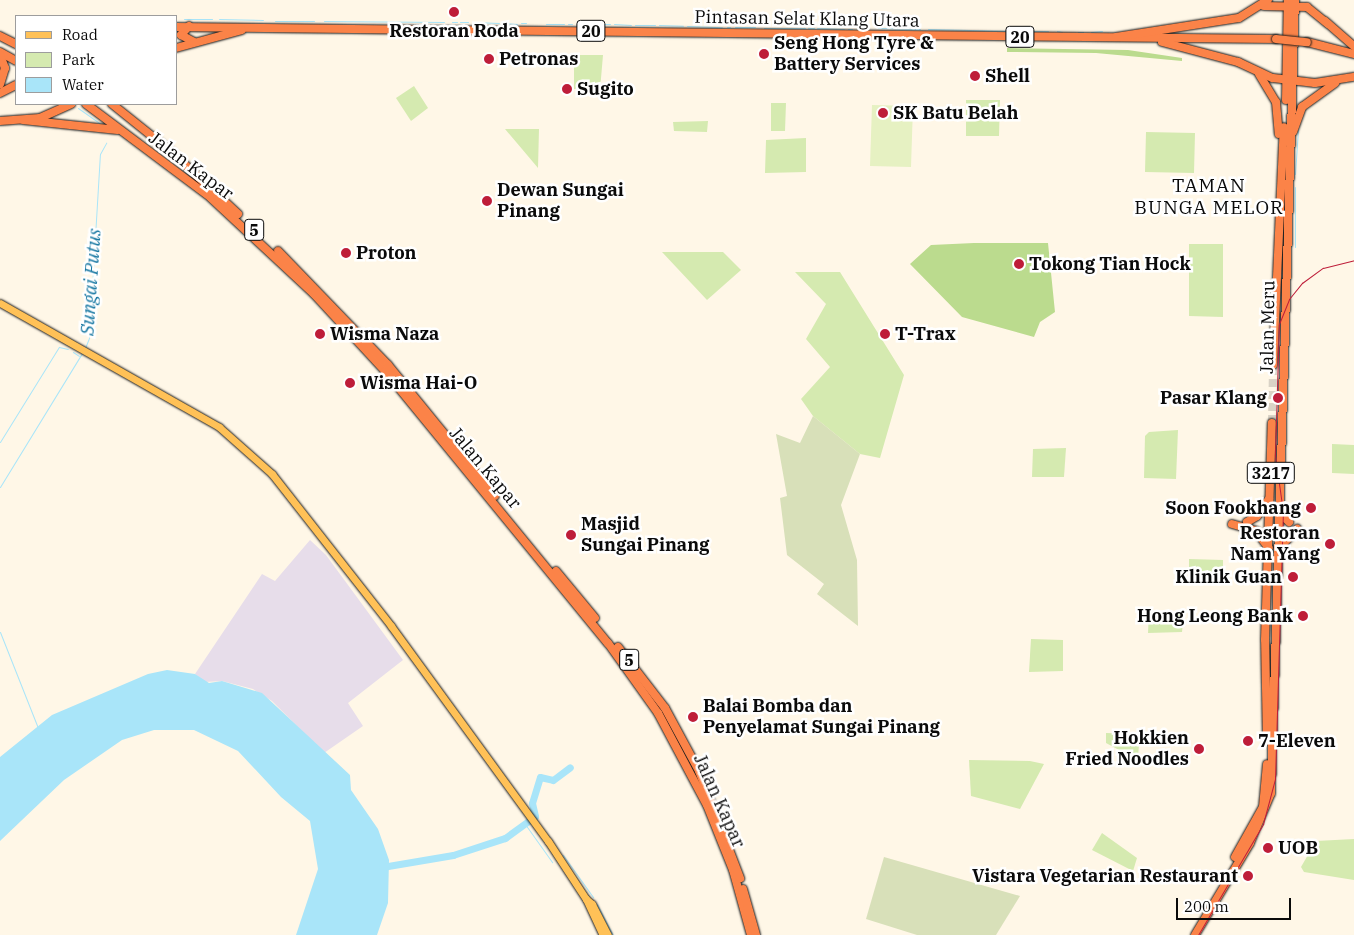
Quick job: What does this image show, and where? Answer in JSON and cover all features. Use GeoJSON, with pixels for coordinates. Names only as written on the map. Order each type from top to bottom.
{"type":"FeatureCollection","features":[{"type":"Feature","properties":{"kind":"highway"},"geometry":{"type":"LineString","coordinates":[[1308,0],[1328,24]]}},
{"type":"Feature","properties":{"kind":"highway"},"geometry":{"type":"LineString","coordinates":[[1115,39],[1124,34],[1239,18],[1266,3],[1291,3],[1306,7],[1354,46]]}},
{"type":"Feature","properties":{"kind":"highway","name":"Jalan Meru"},"geometry":{"type":"LineString","coordinates":[[1195,935],[1268,807],[1276,628],[1291,3]]}},
{"type":"Feature","properties":{"kind":"highway"},"geometry":{"type":"LineString","coordinates":[[189,26],[181,35],[186,41],[196,42]]}},
{"type":"Feature","properties":{"kind":"highway","name":"Pintasan Selat Klang Utara"},"geometry":{"type":"LineString","coordinates":[[178,27],[1115,39],[1276,39],[1307,42],[1354,54]]}},
{"type":"Feature","properties":{"kind":"highway","name":"Pintasan Selat Klang Utara"},"geometry":{"type":"LineString","coordinates":[[178,46],[258,27]]}},
{"type":"Feature","properties":{"kind":"highway"},"geometry":{"type":"LineString","coordinates":[[0,36],[15,44]]}},
{"type":"Feature","properties":{"kind":"highway"},"geometry":{"type":"LineString","coordinates":[[1115,39],[1190,47],[1290,80],[1315,83],[1354,77]]}},
{"type":"Feature","properties":{"kind":"highway"},"geometry":{"type":"LineString","coordinates":[[0,54],[15,60]]}},
{"type":"Feature","properties":{"kind":"highway"},"geometry":{"type":"LineString","coordinates":[[0,54],[5,68],[0,84]]}},
{"type":"Feature","properties":{"kind":"highway"},"geometry":{"type":"LineString","coordinates":[[1254,69],[1267,82],[1276,102],[1280,161]]}},
{"type":"Feature","properties":{"kind":"highway"},"geometry":{"type":"LineString","coordinates":[[1287,166],[1295,118],[1302,107],[1320,91],[1343,79]]}},
{"type":"Feature","properties":{"kind":"highway","name":"Jalan Meru"},"geometry":{"type":"LineString","coordinates":[[1273,365],[1280,161],[1290,80]]}},
{"type":"Feature","properties":{"kind":"highway"},"geometry":{"type":"LineString","coordinates":[[0,92],[15,85]]}},
{"type":"Feature","properties":{"kind":"highway"},"geometry":{"type":"LineString","coordinates":[[23,120],[52,114],[69,105]]}},
{"type":"Feature","properties":{"kind":"highway","name":"Jalan Kapar"},"geometry":{"type":"LineString","coordinates":[[114,105],[172,153],[346,319],[453,442],[650,687],[704,782],[736,861],[756,935]]}},
{"type":"Feature","properties":{"kind":"highway","name":"Jalan Kapar"},"geometry":{"type":"LineString","coordinates":[[94,107],[121,131],[222,208],[330,310],[453,452],[620,657],[664,723],[707,804],[733,870],[751,935]]}},
{"type":"Feature","properties":{"kind":"highway"},"geometry":{"type":"LineString","coordinates":[[0,121],[23,120],[121,131]]}},
{"type":"Feature","properties":{"kind":"highway","name":"3217"},"geometry":{"type":"LineString","coordinates":[[1190,935],[1264,801],[1272,424]]}},
{"type":"Feature","properties":{"kind":"highway"},"geometry":{"type":"LineString","coordinates":[[1247,522],[1257,516],[1270,496]]}},
{"type":"Feature","properties":{"kind":"highway"},"geometry":{"type":"LineString","coordinates":[[1279,511],[1289,522]]}},
{"type":"Feature","properties":{"kind":"highway"},"geometry":{"type":"LineString","coordinates":[[1232,524],[1251,528],[1264,538],[1269,548],[1268,567]]}},
{"type":"Feature","properties":{"kind":"highway"},"geometry":{"type":"LineString","coordinates":[[1278,549],[1297,529]]}},
{"type":"Feature","properties":{"kind":"highway"},"geometry":{"type":"LineString","coordinates":[[1266,683],[1270,637],[1276,628]]}},
{"type":"Feature","properties":{"kind":"main road"},"geometry":{"type":"LineString","coordinates":[[0,304],[219,427],[272,474],[391,626],[538,827],[608,935]]}},
{"type":"Feature","properties":{"kind":"main road"},"geometry":{"type":"LineString","coordinates":[[586,899],[603,935]]}},
{"type":"Feature","properties":{"kind":"shaded area"},"geometry":{"type":"Polygon","coordinates":[[[310,540],[326,555],[403,660],[348,703],[363,726],[324,753],[272,701],[253,689],[222,681],[205,682],[195,674],[262,574],[275,581],[310,540]]]}},
{"type":"Feature","properties":{"kind":"green space"},"geometry":{"type":"Polygon","coordinates":[[[1007,48],[1128,50],[1182,58],[1182,61],[1096,53],[1007,52],[1007,48]]]}},
{"type":"Feature","properties":{"kind":"green space"},"geometry":{"type":"Polygon","coordinates":[[[574,55],[603,55],[600,90],[574,89],[574,55]]]}},
{"type":"Feature","properties":{"kind":"green space"},"geometry":{"type":"Polygon","coordinates":[[[414,86],[428,108],[411,121],[396,98],[414,86]]]}},
{"type":"Feature","properties":{"kind":"green space"},"geometry":{"type":"Polygon","coordinates":[[[966,100],[1000,100],[999,136],[966,136],[966,100]]]}},
{"type":"Feature","properties":{"kind":"green space"},"geometry":{"type":"Polygon","coordinates":[[[771,103],[786,103],[785,131],[771,131],[771,103]]]}},
{"type":"Feature","properties":{"kind":"green space"},"geometry":{"type":"Polygon","coordinates":[[[872,105],[913,106],[911,167],[870,166],[872,105]]]}},
{"type":"Feature","properties":{"kind":"green space"},"geometry":{"type":"Polygon","coordinates":[[[708,121],[707,132],[674,131],[673,122],[708,121]]]}},
{"type":"Feature","properties":{"kind":"green space"},"geometry":{"type":"Polygon","coordinates":[[[505,129],[539,129],[538,168],[522,149],[505,129]]]}},
{"type":"Feature","properties":{"kind":"green space"},"geometry":{"type":"Polygon","coordinates":[[[1146,132],[1195,133],[1194,173],[1145,172],[1146,132]]]}},
{"type":"Feature","properties":{"kind":"green space"},"geometry":{"type":"Polygon","coordinates":[[[806,138],[806,172],[765,173],[766,140],[806,138]]]}},
{"type":"Feature","properties":{"kind":"green space"},"geometry":{"type":"Polygon","coordinates":[[[1048,243],[1055,312],[1040,322],[1034,337],[962,317],[910,264],[931,245],[1048,243]]]}},
{"type":"Feature","properties":{"kind":"green space","name":"TAMAN BUNGA MELOR"},"geometry":{"type":"Polygon","coordinates":[[[1189,244],[1223,244],[1223,317],[1189,316],[1189,244]]]}},
{"type":"Feature","properties":{"kind":"green space"},"geometry":{"type":"Polygon","coordinates":[[[662,252],[723,252],[741,270],[707,300],[662,252]]]}},
{"type":"Feature","properties":{"kind":"green space"},"geometry":{"type":"Polygon","coordinates":[[[795,272],[840,272],[904,375],[880,458],[860,454],[813,416],[801,399],[830,367],[806,339],[826,304],[795,272]]]}},
{"type":"Feature","properties":{"kind":"green space"},"geometry":{"type":"Polygon","coordinates":[[[813,416],[860,454],[841,505],[857,560],[858,626],[817,594],[824,584],[787,555],[780,498],[787,496],[776,434],[800,443],[813,416]]]}},
{"type":"Feature","properties":{"kind":"green space"},"geometry":{"type":"Polygon","coordinates":[[[1178,430],[1176,479],[1144,478],[1145,436],[1149,432],[1178,430]]]}},
{"type":"Feature","properties":{"kind":"green space"},"geometry":{"type":"Polygon","coordinates":[[[1332,444],[1354,445],[1354,474],[1332,473],[1332,444]]]}},
{"type":"Feature","properties":{"kind":"green space"},"geometry":{"type":"Polygon","coordinates":[[[1066,448],[1064,477],[1032,477],[1033,449],[1066,448]]]}},
{"type":"Feature","properties":{"kind":"green space"},"geometry":{"type":"Polygon","coordinates":[[[1189,559],[1223,560],[1223,574],[1189,574],[1189,559]]]}},
{"type":"Feature","properties":{"kind":"green space"},"geometry":{"type":"Polygon","coordinates":[[[1149,612],[1184,612],[1182,632],[1148,633],[1149,612]]]}},
{"type":"Feature","properties":{"kind":"green space"},"geometry":{"type":"Polygon","coordinates":[[[1031,639],[1063,640],[1063,671],[1029,672],[1031,639]]]}},
{"type":"Feature","properties":{"kind":"green space"},"geometry":{"type":"Polygon","coordinates":[[[1106,733],[1140,734],[1138,756],[1134,758],[1106,743],[1106,733]]]}},
{"type":"Feature","properties":{"kind":"green space"},"geometry":{"type":"Polygon","coordinates":[[[969,760],[1030,761],[1044,764],[1020,809],[971,796],[969,760]]]}},
{"type":"Feature","properties":{"kind":"green space"},"geometry":{"type":"Polygon","coordinates":[[[1102,833],[1137,858],[1133,871],[1092,850],[1102,833]]]}},
{"type":"Feature","properties":{"kind":"green space"},"geometry":{"type":"Polygon","coordinates":[[[1354,839],[1354,880],[1304,872],[1301,867],[1316,841],[1354,839]]]}},
{"type":"Feature","properties":{"kind":"green space"},"geometry":{"type":"Polygon","coordinates":[[[884,857],[1020,896],[996,935],[917,935],[866,919],[884,857]]]}},
{"type":"Feature","properties":{"kind":"water"},"geometry":{"type":"Polygon","coordinates":[[[167,670],[195,674],[209,683],[222,681],[262,693],[350,775],[351,790],[378,829],[389,860],[388,903],[377,935],[296,935],[318,869],[310,821],[281,797],[238,751],[194,730],[154,730],[122,740],[64,780],[0,841],[0,757],[52,715],[148,674],[167,670]]]}},
{"type":"Feature","properties":{"kind":"waterway"},"geometry":{"type":"LineString","coordinates":[[184,19],[212,19]]}},
{"type":"Feature","properties":{"kind":"waterway"},"geometry":{"type":"LineString","coordinates":[[219,19],[263,20]]}},
{"type":"Feature","properties":{"kind":"waterway"},"geometry":{"type":"LineString","coordinates":[[275,21],[314,21]]}},
{"type":"Feature","properties":{"kind":"waterway"},"geometry":{"type":"LineString","coordinates":[[324,21],[444,22]]}},
{"type":"Feature","properties":{"kind":"waterway"},"geometry":{"type":"LineString","coordinates":[[452,22],[457,22]]}},
{"type":"Feature","properties":{"kind":"waterway"},"geometry":{"type":"LineString","coordinates":[[460,22],[468,22]]}},
{"type":"Feature","properties":{"kind":"waterway"},"geometry":{"type":"LineString","coordinates":[[473,22],[499,23]]}},
{"type":"Feature","properties":{"kind":"waterway"},"geometry":{"type":"LineString","coordinates":[[503,23],[517,24]]}},
{"type":"Feature","properties":{"kind":"waterway"},"geometry":{"type":"LineString","coordinates":[[521,23],[526,23]]}},
{"type":"Feature","properties":{"kind":"waterway"},"geometry":{"type":"LineString","coordinates":[[546,24],[564,24]]}},
{"type":"Feature","properties":{"kind":"waterway"},"geometry":{"type":"LineString","coordinates":[[586,24],[610,24]]}},
{"type":"Feature","properties":{"kind":"waterway"},"geometry":{"type":"LineString","coordinates":[[614,24],[631,25]]}},
{"type":"Feature","properties":{"kind":"waterway"},"geometry":{"type":"LineString","coordinates":[[635,25],[655,25]]}},
{"type":"Feature","properties":{"kind":"waterway"},"geometry":{"type":"LineString","coordinates":[[659,25],[683,26]]}},
{"type":"Feature","properties":{"kind":"waterway"},"geometry":{"type":"LineString","coordinates":[[687,26],[722,27]]}},
{"type":"Feature","properties":{"kind":"waterway"},"geometry":{"type":"LineString","coordinates":[[735,27],[755,27]]}},
{"type":"Feature","properties":{"kind":"waterway"},"geometry":{"type":"LineString","coordinates":[[764,28],[805,28]]}},
{"type":"Feature","properties":{"kind":"waterway"},"geometry":{"type":"LineString","coordinates":[[808,28],[814,28]]}},
{"type":"Feature","properties":{"kind":"waterway"},"geometry":{"type":"LineString","coordinates":[[817,28],[844,29]]}},
{"type":"Feature","properties":{"kind":"waterway"},"geometry":{"type":"LineString","coordinates":[[878,28],[920,29]]}},
{"type":"Feature","properties":{"kind":"waterway"},"geometry":{"type":"LineString","coordinates":[[928,29],[1013,31]]}},
{"type":"Feature","properties":{"kind":"waterway"},"geometry":{"type":"LineString","coordinates":[[1020,30],[1028,31]]}},
{"type":"Feature","properties":{"kind":"waterway"},"geometry":{"type":"LineString","coordinates":[[1032,31],[1048,31]]}},
{"type":"Feature","properties":{"kind":"waterway"},"geometry":{"type":"LineString","coordinates":[[1057,31],[1062,32]]}},
{"type":"Feature","properties":{"kind":"waterway"},"geometry":{"type":"LineString","coordinates":[[1091,32],[1102,31]]}},
{"type":"Feature","properties":{"kind":"waterway"},"geometry":{"type":"LineString","coordinates":[[1078,32],[1083,32]]}},
{"type":"Feature","properties":{"kind":"waterway"},"geometry":{"type":"LineString","coordinates":[[78,108],[101,124]]}},
{"type":"Feature","properties":{"kind":"waterway"},"geometry":{"type":"LineString","coordinates":[[1295,174],[1298,130]]}},
{"type":"Feature","properties":{"kind":"waterway","name":"Sungai Putus"},"geometry":{"type":"LineString","coordinates":[[85,348],[89,338],[100,154],[106,143]]}},
{"type":"Feature","properties":{"kind":"waterway"},"geometry":{"type":"LineString","coordinates":[[1295,187],[1295,247]]}},
{"type":"Feature","properties":{"kind":"waterway"},"geometry":{"type":"LineString","coordinates":[[0,442],[59,347],[68,349]]}},
{"type":"Feature","properties":{"kind":"waterway"},"geometry":{"type":"LineString","coordinates":[[73,352],[79,356]]}},
{"type":"Feature","properties":{"kind":"waterway","name":"Sungai Putus"},"geometry":{"type":"LineString","coordinates":[[0,487],[82,353]]}},
{"type":"Feature","properties":{"kind":"waterway","name":"Sungai Putus"},"geometry":{"type":"LineString","coordinates":[[0,632],[38,728]]}},
{"type":"Feature","properties":{"kind":"waterway"},"geometry":{"type":"LineString","coordinates":[[382,867],[453,855],[505,838],[535,816],[532,803],[540,777],[553,780],[570,767]]}},
{"type":"Feature","properties":{"kind":"waterway"},"geometry":{"type":"LineString","coordinates":[[525,824],[552,862]]}},
{"type":"Feature","properties":{"kind":"waterway"},"geometry":{"type":"LineString","coordinates":[[563,855],[593,897]]}},
{"type":"Feature","properties":{"kind":"waterway"},"geometry":{"type":"LineString","coordinates":[[597,904],[613,935]]}},
{"type":"Feature","properties":{"kind":"tunnel"},"geometry":{"type":"LineString","coordinates":[[1272,423],[1273,365]]}},
{"type":"Feature","properties":{"kind":"tram line"},"geometry":{"type":"LineString","coordinates":[[1198,935],[1263,824],[1275,779],[1283,512],[1275,455],[1279,324],[1289,299],[1302,283],[1323,268],[1354,260]]}},
{"type":"Feature","properties":{"kind":"place","name":"Restoran Roda"},"geometry":{"type":"Point","coordinates":[454,12]}},
{"type":"Feature","properties":{"kind":"place","name":"Seng Hong Tyre & Battery Services"},"geometry":{"type":"Point","coordinates":[764,54]}},
{"type":"Feature","properties":{"kind":"place","name":"Petronas"},"geometry":{"type":"Point","coordinates":[489,59]}},
{"type":"Feature","properties":{"kind":"place","name":"Shell"},"geometry":{"type":"Point","coordinates":[975,76]}},
{"type":"Feature","properties":{"kind":"place","name":"Sugito"},"geometry":{"type":"Point","coordinates":[567,89]}},
{"type":"Feature","properties":{"kind":"place","name":"SK Batu Belah"},"geometry":{"type":"Point","coordinates":[883,113]}},
{"type":"Feature","properties":{"kind":"place","name":"Dewan Sungai Pinang"},"geometry":{"type":"Point","coordinates":[487,201]}},
{"type":"Feature","properties":{"kind":"place","name":"Proton"},"geometry":{"type":"Point","coordinates":[346,253]}},
{"type":"Feature","properties":{"kind":"place","name":"Tokong Tian Hock"},"geometry":{"type":"Point","coordinates":[1019,264]}},
{"type":"Feature","properties":{"kind":"place","name":"Wisma Naza"},"geometry":{"type":"Point","coordinates":[320,334]}},
{"type":"Feature","properties":{"kind":"place","name":"T-Trax"},"geometry":{"type":"Point","coordinates":[885,334]}},
{"type":"Feature","properties":{"kind":"place","name":"Wisma Hai-O"},"geometry":{"type":"Point","coordinates":[350,383]}},
{"type":"Feature","properties":{"kind":"place","name":"Pasar Klang"},"geometry":{"type":"Point","coordinates":[1278,398]}},
{"type":"Feature","properties":{"kind":"place","name":"Soon Fookhang"},"geometry":{"type":"Point","coordinates":[1311,508]}},
{"type":"Feature","properties":{"kind":"place","name":"Masjid Sungai Pinang"},"geometry":{"type":"Point","coordinates":[571,535]}},
{"type":"Feature","properties":{"kind":"place","name":"Restoran Nam Yang"},"geometry":{"type":"Point","coordinates":[1330,544]}},
{"type":"Feature","properties":{"kind":"place","name":"Klinik Guan"},"geometry":{"type":"Point","coordinates":[1293,577]}},
{"type":"Feature","properties":{"kind":"place","name":"Hong Leong Bank"},"geometry":{"type":"Point","coordinates":[1303,616]}},
{"type":"Feature","properties":{"kind":"place","name":"Balai Bomba dan Penyelamat Sungai Pinang"},"geometry":{"type":"Point","coordinates":[693,717]}},
{"type":"Feature","properties":{"kind":"place","name":"7-Eleven"},"geometry":{"type":"Point","coordinates":[1248,741]}},
{"type":"Feature","properties":{"kind":"place","name":"Hokkien Fried Noodles"},"geometry":{"type":"Point","coordinates":[1199,749]}},
{"type":"Feature","properties":{"kind":"place","name":"UOB"},"geometry":{"type":"Point","coordinates":[1268,848]}},
{"type":"Feature","properties":{"kind":"place","name":"Vistara Vegetarian Restaurant"},"geometry":{"type":"Point","coordinates":[1248,876]}},
{"type":"Feature","properties":{"kind":"district","name":"TAMAN BUNGA MELOR"},"geometry":{"type":"Point","coordinates":[1209,197]}}]}
